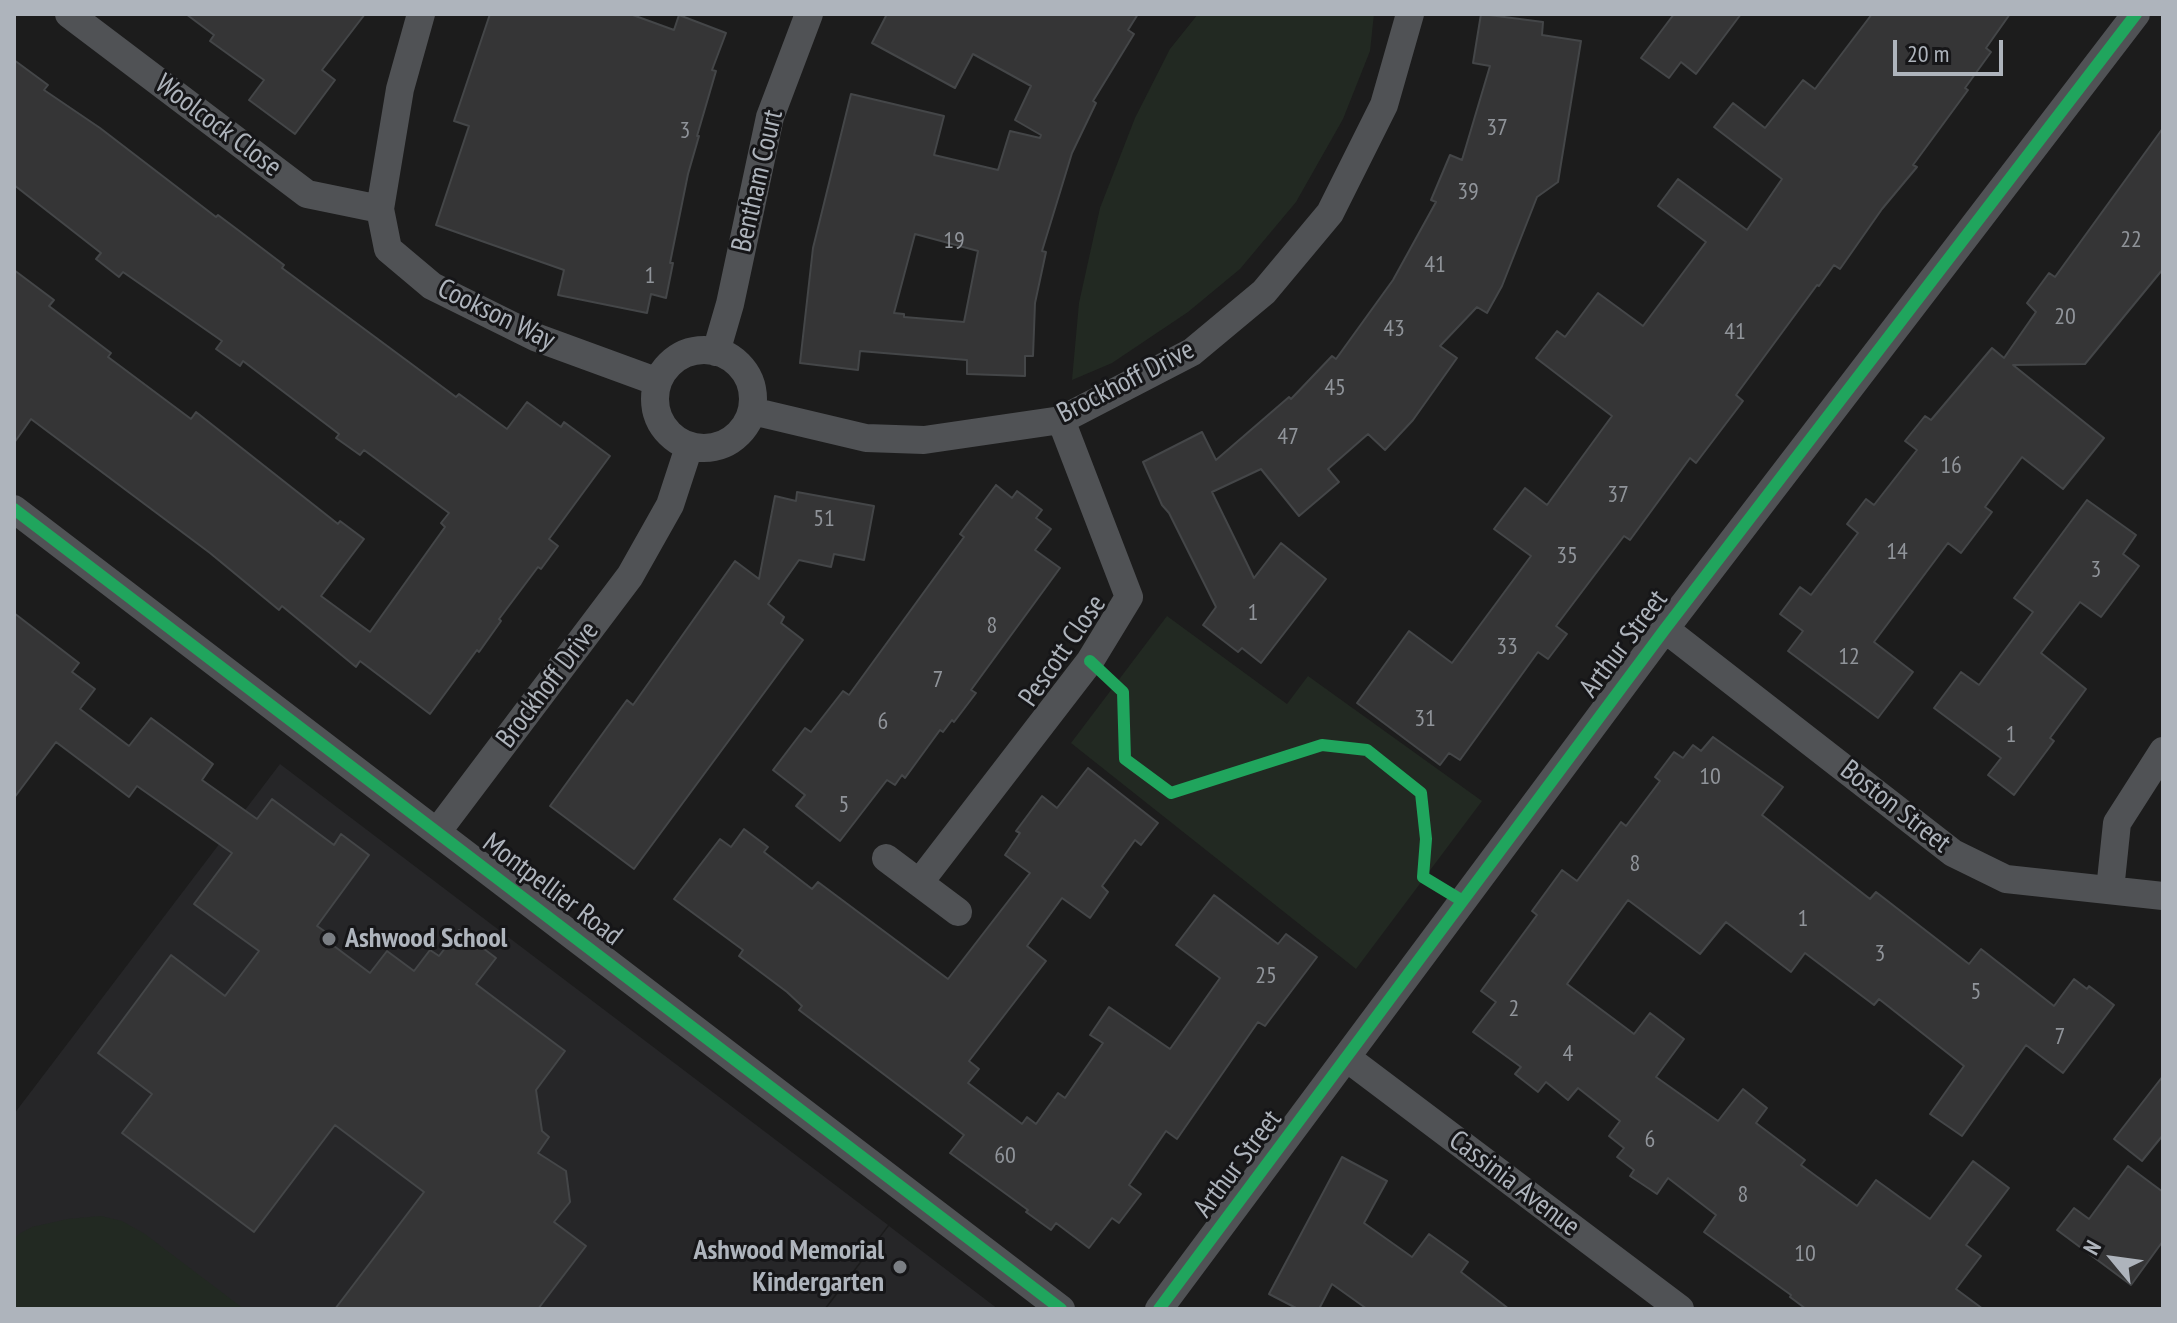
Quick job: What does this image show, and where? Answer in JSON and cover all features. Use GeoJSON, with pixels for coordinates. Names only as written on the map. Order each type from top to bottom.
{"type":"FeatureCollection","features":[{"type":"Feature","properties":{"kind":"street","name":"Woolcock Close"},"geometry":{"type":"LineString","coordinates":[[69,14],[307,194],[380,209]]}},
{"type":"Feature","properties":{"kind":"street","name":"Cookson Way"},"geometry":{"type":"LineString","coordinates":[[421,14],[400,89],[380,209],[388,249],[432,286],[535,337],[658,382]]}},
{"type":"Feature","properties":{"kind":"street","name":"Bentham Court"},"geometry":{"type":"LineString","coordinates":[[716,352],[730,304],[770,117],[809,14]]}},
{"type":"Feature","properties":{"kind":"street","name":"Brockhoff Drive"},"geometry":{"type":"LineString","coordinates":[[752,411],[866,438],[924,440],[1061,420],[1192,352],[1264,292],[1330,213],[1384,105],[1410,14]]}},
{"type":"Feature","properties":{"kind":"street","name":"Arthur Street"},"geometry":{"type":"LineString","coordinates":[[1159,1309],[1665,629],[2136,14]]}},
{"type":"Feature","properties":{"kind":"street"},"geometry":{"type":"LineString","coordinates":[[699,350],[716,352],[733,360],[746,374],[752,392],[752,411],[743,429],[728,442],[709,448],[689,447],[672,437],[659,421],[654,401],[658,382],[667,366],[681,355],[699,350]]}},
{"type":"Feature","properties":{"kind":"street","name":"Pescott Close"},"geometry":{"type":"LineString","coordinates":[[919,883],[1090,661],[1129,597],[1061,420]]}},
{"type":"Feature","properties":{"kind":"street","name":"Brockhoff Drive"},"geometry":{"type":"LineString","coordinates":[[437,832],[630,576],[670,505],[689,447]]}},
{"type":"Feature","properties":{"kind":"street","name":"Montpellier Road"},"geometry":{"type":"LineString","coordinates":[[14,509],[1061,1309]]}},
{"type":"Feature","properties":{"kind":"street","name":"Boston Street"},"geometry":{"type":"LineString","coordinates":[[1665,629],[1953,853],[2006,879],[2163,896]]}},
{"type":"Feature","properties":{"kind":"street"},"geometry":{"type":"LineString","coordinates":[[2110,890],[2117,823],[2163,751]]}},
{"type":"Feature","properties":{"kind":"street"},"geometry":{"type":"LineString","coordinates":[[886,858],[958,912]]}},
{"type":"Feature","properties":{"kind":"street","name":"Cassinia Avenue"},"geometry":{"type":"LineString","coordinates":[[1347,1058],[1680,1309]]}},
{"type":"Feature","properties":{"kind":"shaded area"},"geometry":{"type":"Polygon","coordinates":[[[1198,14],[1374,14],[1370,51],[1343,119],[1296,202],[1240,269],[1188,312],[1112,363],[1072,380],[1079,303],[1100,208],[1135,118],[1170,49],[1198,14]]]}},
{"type":"Feature","properties":{"kind":"shaded area"},"geometry":{"type":"Polygon","coordinates":[[[1167,616],[1287,704],[1308,676],[1482,801],[1356,969],[1071,743],[1167,616]]]}},
{"type":"Feature","properties":{"kind":"shaded area","name":"Ashwood School"},"geometry":{"type":"Polygon","coordinates":[[[280,764],[888,1225],[824,1309],[14,1309],[14,1114],[280,764]]]}},
{"type":"Feature","properties":{"kind":"shaded area"},"geometry":{"type":"Polygon","coordinates":[[[101,1216],[122,1221],[145,1234],[244,1309],[14,1309],[14,1239],[32,1227],[101,1216]]]}},
{"type":"Feature","properties":{"kind":"shaded area","name":"Ashwood Memorial Kindergarten"},"geometry":{"type":"Polygon","coordinates":[[[889,1226],[998,1309],[826,1309],[889,1226]]]}},
{"type":"Feature","properties":{"kind":"building"},"geometry":{"type":"Polygon","coordinates":[[[186,14],[365,14],[322,70],[335,80],[295,134],[249,100],[264,80],[210,41],[214,35],[186,14]]]}},
{"type":"Feature","properties":{"kind":"building"},"geometry":{"type":"Polygon","coordinates":[[[490,14],[630,14],[674,30],[679,15],[726,33],[712,70],[716,71],[688,174],[666,298],[651,294],[647,313],[558,295],[564,270],[436,225],[469,126],[454,121],[490,14]]]}},
{"type":"Feature","properties":{"kind":"building"},"geometry":{"type":"Polygon","coordinates":[[[887,14],[1138,14],[1128,30],[1134,34],[1093,101],[1096,103],[1072,153],[1042,251],[1046,252],[1035,303],[1033,356],[1025,356],[1025,376],[967,374],[967,360],[860,351],[858,370],[800,363],[813,248],[851,94],[944,116],[934,155],[998,170],[1010,131],[1040,138],[1041,135],[1015,120],[1031,86],[973,54],[955,88],[872,43],[887,14]],[[915,234],[894,313],[904,314],[904,317],[964,322],[978,251],[915,234]]]}},
{"type":"Feature","properties":{"kind":"building"},"geometry":{"type":"Polygon","coordinates":[[[1481,14],[1543,22],[1542,35],[1581,41],[1558,182],[1537,197],[1502,286],[1487,313],[1477,307],[1440,346],[1457,358],[1413,420],[1385,450],[1368,434],[1328,469],[1339,482],[1299,516],[1261,469],[1212,492],[1254,578],[1281,543],[1326,579],[1261,663],[1242,648],[1238,652],[1203,625],[1216,607],[1143,462],[1202,432],[1216,460],[1289,397],[1291,399],[1332,356],[1336,359],[1393,280],[1436,202],[1431,200],[1450,155],[1462,160],[1490,66],[1473,63],[1481,14]]]}},
{"type":"Feature","properties":{"kind":"building"},"geometry":{"type":"Polygon","coordinates":[[[1674,14],[1741,14],[1696,74],[1681,62],[1669,78],[1641,58],[1674,14]]]}},
{"type":"Feature","properties":{"kind":"building"},"geometry":{"type":"Polygon","coordinates":[[[1872,14],[2010,14],[1986,48],[1991,52],[1965,88],[1968,90],[1913,165],[1917,167],[1882,209],[1840,269],[1834,265],[1817,285],[1736,395],[1743,401],[1696,463],[1690,458],[1630,540],[1624,536],[1556,626],[1567,634],[1548,659],[1538,652],[1460,760],[1449,753],[1440,765],[1357,703],[1409,631],[1452,663],[1531,556],[1494,529],[1525,488],[1547,505],[1612,416],[1536,358],[1557,331],[1565,337],[1598,293],[1643,326],[1706,242],[1658,206],[1678,179],[1747,230],[1782,179],[1714,127],[1733,103],[1765,128],[1803,80],[1815,89],[1872,14]]]}},
{"type":"Feature","properties":{"kind":"building"},"geometry":{"type":"Polygon","coordinates":[[[14,60],[48,85],[44,90],[100,128],[216,217],[218,215],[284,265],[282,268],[456,397],[459,394],[507,429],[527,402],[561,427],[564,422],[610,456],[549,539],[558,546],[541,569],[538,567],[479,652],[477,650],[430,714],[360,661],[356,667],[282,606],[279,610],[210,553],[31,419],[14,443],[14,270],[54,300],[49,306],[111,353],[108,357],[191,419],[196,412],[338,524],[340,521],[364,539],[321,596],[370,632],[445,527],[441,523],[449,513],[364,450],[360,455],[336,438],[339,434],[243,361],[240,366],[216,349],[222,341],[123,272],[119,277],[96,259],[101,253],[14,185],[14,60]]]}},
{"type":"Feature","properties":{"kind":"building"},"geometry":{"type":"Polygon","coordinates":[[[2163,128],[2163,269],[2085,364],[2013,365],[2104,438],[2063,489],[2022,457],[1985,507],[1992,512],[1961,553],[1948,543],[1874,642],[1913,672],[1878,718],[1788,651],[1803,631],[1780,614],[1800,587],[1811,595],[1858,533],[1847,524],[1866,499],[1874,505],[1917,450],[1905,441],[1925,416],[1931,420],[1992,348],[2004,358],[2036,312],[2027,303],[2049,273],[2055,277],[2163,128]]]}},
{"type":"Feature","properties":{"kind":"building"},"geometry":{"type":"Polygon","coordinates":[[[996,485],[1012,498],[1017,491],[1042,510],[1036,518],[1051,529],[1035,550],[1060,568],[971,690],[976,693],[954,722],[952,720],[943,732],[940,730],[905,778],[902,775],[895,785],[887,780],[840,841],[796,806],[805,795],[773,770],[805,728],[811,732],[843,691],[849,695],[964,537],[960,534],[996,485]]]}},
{"type":"Feature","properties":{"kind":"building"},"geometry":{"type":"Polygon","coordinates":[[[797,492],[874,506],[864,560],[834,554],[831,567],[799,560],[768,604],[784,617],[781,623],[803,640],[634,869],[550,806],[627,700],[633,705],[735,561],[759,579],[775,496],[796,501],[797,492]]]}},
{"type":"Feature","properties":{"kind":"building"},"geometry":{"type":"Polygon","coordinates":[[[2087,500],[2136,535],[2123,554],[2139,566],[2101,617],[2080,602],[2041,653],[2086,689],[2050,738],[2054,741],[2014,795],[1988,775],[2001,758],[1934,708],[1961,672],[1979,685],[2033,612],[2014,598],[2087,500]]]}},
{"type":"Feature","properties":{"kind":"building"},"geometry":{"type":"Polygon","coordinates":[[[14,613],[79,663],[72,672],[95,689],[80,709],[129,746],[151,718],[213,764],[202,780],[257,819],[272,799],[334,845],[341,834],[369,855],[317,926],[330,935],[326,940],[370,973],[387,951],[414,971],[430,950],[439,956],[459,930],[496,958],[476,984],[565,1051],[536,1090],[542,1131],[549,1137],[538,1153],[566,1171],[570,1202],[554,1222],[586,1246],[538,1309],[335,1309],[424,1192],[335,1125],[254,1232],[122,1133],[152,1094],[98,1053],[171,955],[225,996],[259,951],[194,904],[232,853],[137,786],[129,797],[56,742],[14,798],[14,613]]]}},
{"type":"Feature","properties":{"kind":"building"},"geometry":{"type":"Polygon","coordinates":[[[1713,737],[1783,787],[1762,815],[1870,899],[1876,892],[1969,964],[1981,949],[2054,1006],[2074,979],[2114,1005],[2063,1073],[2026,1045],[1962,1136],[1930,1114],[1964,1066],[1879,999],[1874,1005],[1805,953],[1791,972],[1726,922],[1700,954],[1628,900],[1567,984],[1634,1034],[1650,1013],[1684,1039],[1656,1077],[1718,1121],[1743,1089],[1767,1108],[1756,1123],[1805,1160],[1801,1165],[1857,1206],[1876,1180],[1930,1219],[1973,1161],[2009,1188],[1966,1245],[1981,1256],[1956,1289],[1983,1309],[1806,1309],[1704,1232],[1716,1215],[1668,1178],[1657,1194],[1630,1176],[1634,1170],[1617,1157],[1624,1148],[1609,1136],[1620,1121],[1578,1088],[1568,1100],[1546,1082],[1538,1092],[1515,1074],[1521,1067],[1473,1032],[1496,1002],[1481,991],[1537,915],[1532,911],[1562,870],[1577,881],[1621,822],[1626,826],[1660,781],[1655,777],[1674,752],[1683,758],[1693,745],[1701,751],[1713,737]]]}},
{"type":"Feature","properties":{"kind":"building"},"geometry":{"type":"Polygon","coordinates":[[[1088,768],[1158,823],[1141,845],[1135,840],[1102,886],[1108,892],[1090,918],[1062,898],[1027,946],[1046,961],[969,1061],[979,1069],[968,1083],[1022,1124],[1027,1117],[1036,1124],[1058,1093],[1065,1098],[1103,1043],[1090,1035],[1109,1007],[1170,1049],[1220,978],[1176,945],[1214,895],[1278,944],[1286,934],[1317,957],[1265,1026],[1258,1022],[1177,1139],[1166,1131],[1129,1185],[1141,1194],[1119,1223],[1112,1218],[1089,1248],[1056,1223],[1051,1230],[950,1153],[964,1135],[799,1010],[802,1006],[787,992],[739,956],[743,950],[674,899],[720,839],[731,847],[744,829],[768,847],[764,852],[812,889],[818,882],[948,979],[1030,873],[1005,855],[1020,833],[1016,831],[1042,796],[1057,808],[1088,768]]]}},
{"type":"Feature","properties":{"kind":"building"},"geometry":{"type":"Polygon","coordinates":[[[2163,1076],[2163,1135],[2142,1161],[2114,1139],[2163,1076]]]}},
{"type":"Feature","properties":{"kind":"building"},"geometry":{"type":"Polygon","coordinates":[[[1342,1157],[1387,1181],[1364,1223],[1412,1257],[1429,1234],[1468,1262],[1461,1272],[1509,1309],[1367,1309],[1332,1284],[1319,1309],[1298,1309],[1269,1294],[1342,1157]]]}},
{"type":"Feature","properties":{"kind":"building"},"geometry":{"type":"Polygon","coordinates":[[[2128,1166],[2163,1192],[2163,1241],[2131,1285],[2057,1230],[2074,1208],[2089,1219],[2128,1166]]]}},
{"type":"Feature","properties":{"kind":"cycle path"},"geometry":{"type":"LineString","coordinates":[[1159,1309],[1665,629],[2136,14]]}},
{"type":"Feature","properties":{"kind":"cycle path"},"geometry":{"type":"LineString","coordinates":[[14,509],[1061,1309]]}},
{"type":"Feature","properties":{"kind":"cycle path"},"geometry":{"type":"LineString","coordinates":[[1090,661],[1123,692],[1125,759],[1171,793],[1322,745],[1367,750],[1421,793],[1426,839],[1423,877],[1461,900]]}},
{"type":"Feature","properties":{"kind":"place","name":"Ashwood School"},"geometry":{"type":"Point","coordinates":[329,939]}},
{"type":"Feature","properties":{"kind":"place","name":"Ashwood Memorial Kindergarten"},"geometry":{"type":"Point","coordinates":[900,1267]}}]}
